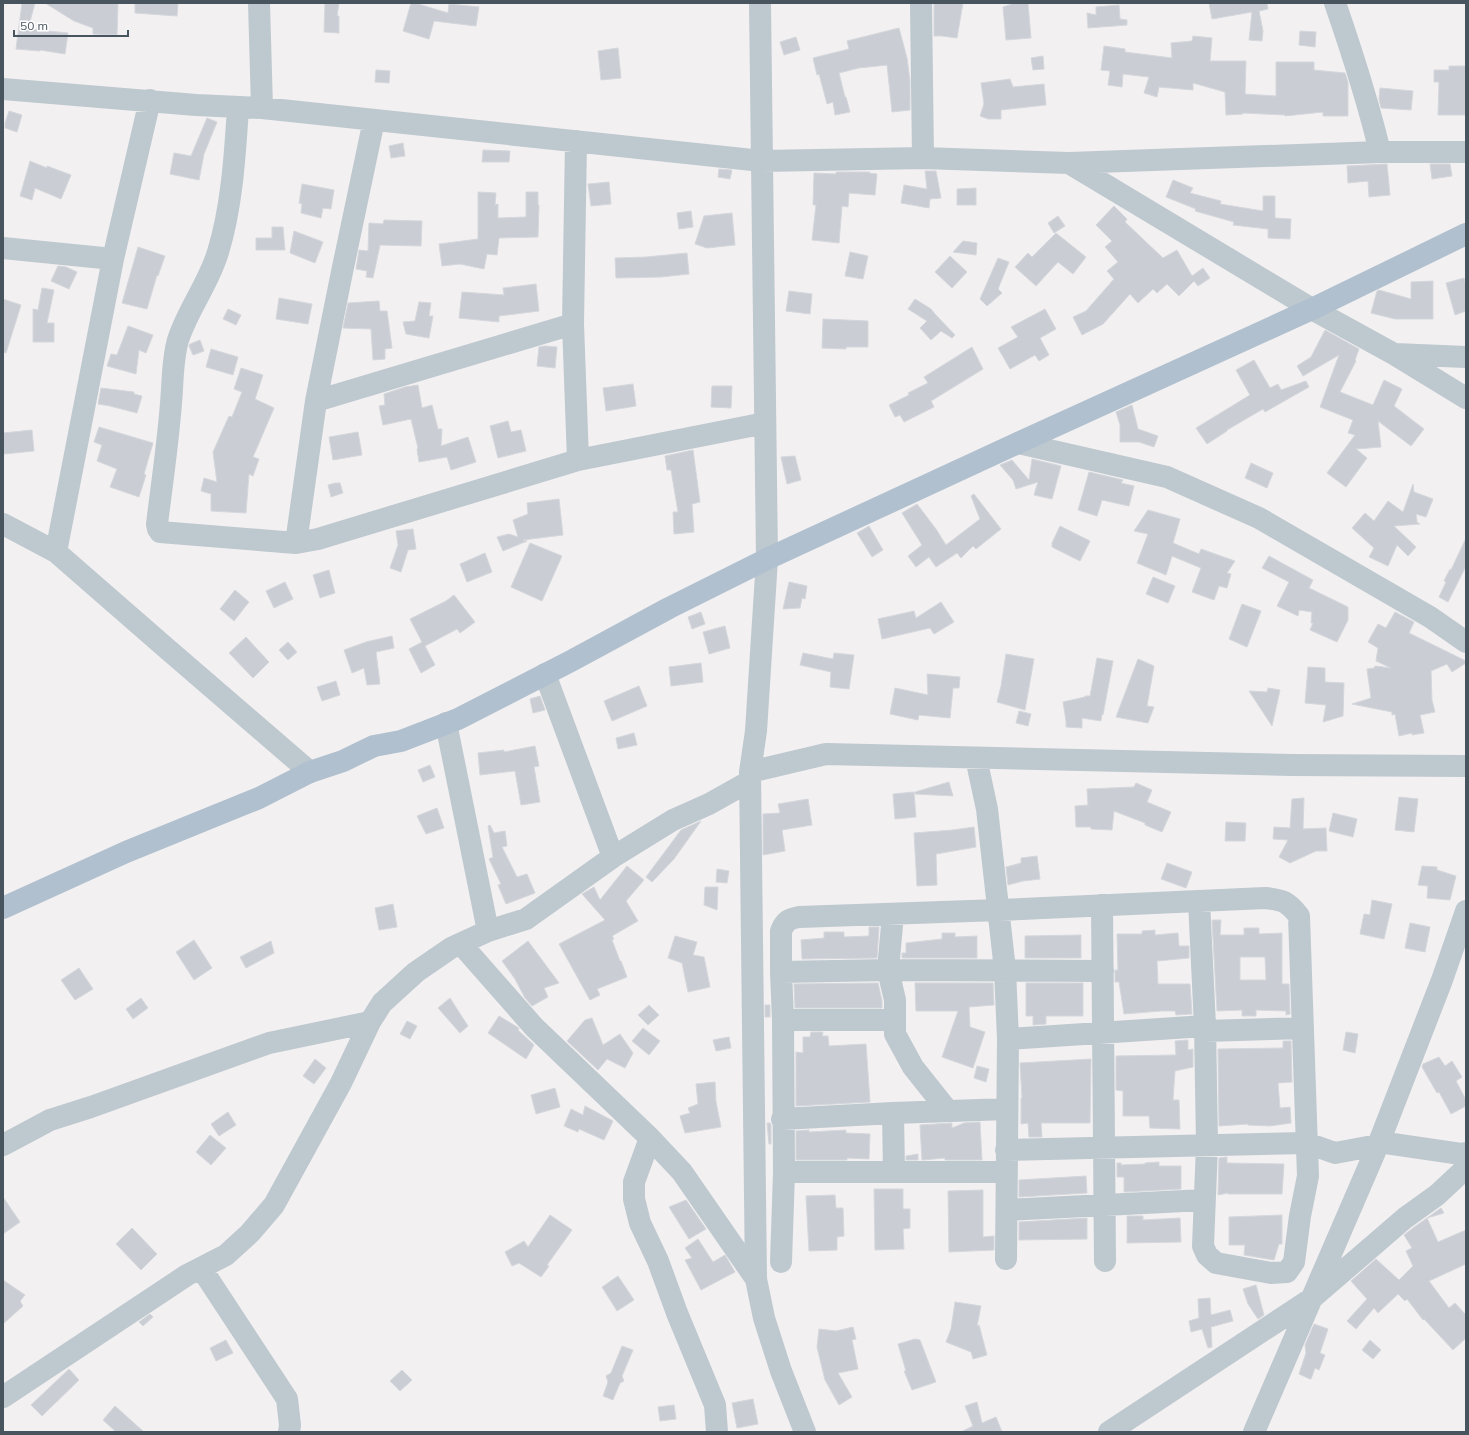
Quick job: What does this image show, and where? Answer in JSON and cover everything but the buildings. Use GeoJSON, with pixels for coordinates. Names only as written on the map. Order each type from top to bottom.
{"type":"FeatureCollection","features":[{"type":"Feature","properties":{"kind":"main road"},"geometry":{"type":"LineString","coordinates":[[3,908],[126,852],[258,798],[310,772],[343,761],[374,746],[401,741],[458,719],[669,608],[767,559],[1018,442],[1312,309],[1466,234]]}},
{"type":"Feature","properties":{"kind":"street"},"geometry":{"type":"LineString","coordinates":[[259,3],[262,108]]}},
{"type":"Feature","properties":{"kind":"street"},"geometry":{"type":"LineString","coordinates":[[760,3],[767,559],[756,731],[750,777],[756,1279],[764,1318],[781,1371],[805,1432]]}},
{"type":"Feature","properties":{"kind":"street"},"geometry":{"type":"LineString","coordinates":[[920,3],[923,158]]}},
{"type":"Feature","properties":{"kind":"street"},"geometry":{"type":"LineString","coordinates":[[1335,3],[1365,93],[1380,152]]}},
{"type":"Feature","properties":{"kind":"street"},"geometry":{"type":"LineString","coordinates":[[3,89],[238,108],[262,108],[762,161],[923,158],[1069,163],[1380,152],[1466,152]]}},
{"type":"Feature","properties":{"kind":"street"},"geometry":{"type":"LineString","coordinates":[[56,552],[113,259],[150,100]]}},
{"type":"Feature","properties":{"kind":"street"},"geometry":{"type":"LineString","coordinates":[[238,108],[234,161],[226,217],[218,252],[204,287],[190,311],[178,340],[173,361],[171,404],[157,524],[160,532],[296,543],[318,539],[578,460],[765,423]]}},
{"type":"Feature","properties":{"kind":"street"},"geometry":{"type":"LineString","coordinates":[[296,543],[316,401],[374,120]]}},
{"type":"Feature","properties":{"kind":"street"},"geometry":{"type":"LineString","coordinates":[[576,141],[573,324],[578,460]]}},
{"type":"Feature","properties":{"kind":"street"},"geometry":{"type":"LineString","coordinates":[[1069,163],[1312,309],[1394,354],[1466,398]]}},
{"type":"Feature","properties":{"kind":"street"},"geometry":{"type":"LineString","coordinates":[[3,248],[113,259]]}},
{"type":"Feature","properties":{"kind":"street"},"geometry":{"type":"LineString","coordinates":[[316,401],[573,324]]}},
{"type":"Feature","properties":{"kind":"street"},"geometry":{"type":"LineString","coordinates":[[1394,354],[1466,357]]}},
{"type":"Feature","properties":{"kind":"street"},"geometry":{"type":"LineString","coordinates":[[1018,442],[1167,477],[1259,518],[1430,617],[1466,642]]}},
{"type":"Feature","properties":{"kind":"street"},"geometry":{"type":"LineString","coordinates":[[3,524],[56,552],[165,648],[310,772]]}},
{"type":"Feature","properties":{"kind":"street"},"geometry":{"type":"LineString","coordinates":[[545,674],[613,857]]}},
{"type":"Feature","properties":{"kind":"street"},"geometry":{"type":"LineString","coordinates":[[446,723],[488,931]]}},
{"type":"Feature","properties":{"kind":"street"},"geometry":{"type":"LineString","coordinates":[[3,1397],[187,1275],[226,1255],[250,1233],[274,1205],[341,1083],[370,1022],[382,1003],[416,972],[451,948],[488,931],[526,919],[613,857],[673,820],[709,804],[750,777],[826,754],[1292,765],[1466,766]]}},
{"type":"Feature","properties":{"kind":"street"},"geometry":{"type":"LineString","coordinates":[[976,758],[988,809],[1004,970],[1008,1039],[1006,1259]]}},
{"type":"Feature","properties":{"kind":"street"},"geometry":{"type":"LineString","coordinates":[[781,1262],[784,1172],[782,1119],[783,1020],[781,972],[782,930],[784,924],[789,919],[799,917],[1265,898],[1277,899],[1290,904],[1299,916],[1308,1176],[1300,1216],[1294,1262],[1287,1272],[1271,1273],[1216,1263],[1207,1255],[1203,1246],[1207,1146],[1205,1028],[1199,901]]}},
{"type":"Feature","properties":{"kind":"street"},"geometry":{"type":"LineString","coordinates":[[1102,905],[1106,1205],[1105,1261]]}},
{"type":"Feature","properties":{"kind":"street"},"geometry":{"type":"LineString","coordinates":[[1254,1432],[1379,1144],[1442,980],[1466,911]]}},
{"type":"Feature","properties":{"kind":"street"},"geometry":{"type":"LineString","coordinates":[[893,914],[888,970],[895,1000],[895,1034],[913,1067],[948,1111]]}},
{"type":"Feature","properties":{"kind":"street"},"geometry":{"type":"LineString","coordinates":[[461,944],[534,1027],[650,1138],[682,1172],[756,1279]]}},
{"type":"Feature","properties":{"kind":"street"},"geometry":{"type":"LineString","coordinates":[[781,972],[888,970],[1103,971]]}},
{"type":"Feature","properties":{"kind":"street"},"geometry":{"type":"LineString","coordinates":[[783,1020],[895,1020]]}},
{"type":"Feature","properties":{"kind":"street"},"geometry":{"type":"LineString","coordinates":[[3,1145],[50,1120],[269,1043],[370,1022]]}},
{"type":"Feature","properties":{"kind":"street"},"geometry":{"type":"LineString","coordinates":[[1008,1039],[1205,1028],[1303,1028]]}},
{"type":"Feature","properties":{"kind":"street"},"geometry":{"type":"LineString","coordinates":[[782,1119],[1007,1109]]}},
{"type":"Feature","properties":{"kind":"street"},"geometry":{"type":"LineString","coordinates":[[893,1113],[894,1172]]}},
{"type":"Feature","properties":{"kind":"street"},"geometry":{"type":"LineString","coordinates":[[650,1138],[634,1182],[634,1199],[640,1223],[658,1261],[677,1313],[715,1405],[716,1432]]}},
{"type":"Feature","properties":{"kind":"street"},"geometry":{"type":"LineString","coordinates":[[1006,1150],[1307,1143],[1336,1153],[1379,1144],[1461,1154],[1466,1153]]}},
{"type":"Feature","properties":{"kind":"street"},"geometry":{"type":"LineString","coordinates":[[1109,1432],[1311,1299],[1405,1218],[1437,1195],[1466,1168]]}},
{"type":"Feature","properties":{"kind":"street"},"geometry":{"type":"LineString","coordinates":[[784,1172],[1006,1172]]}},
{"type":"Feature","properties":{"kind":"street"},"geometry":{"type":"LineString","coordinates":[[1007,1210],[1204,1200]]}},
{"type":"Feature","properties":{"kind":"street"},"geometry":{"type":"LineString","coordinates":[[201,1268],[287,1399],[290,1425],[289,1432]]}}]}
